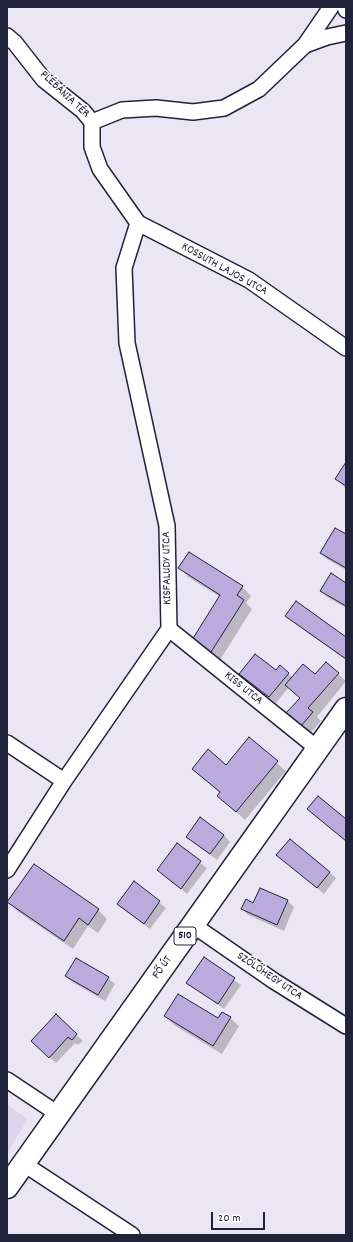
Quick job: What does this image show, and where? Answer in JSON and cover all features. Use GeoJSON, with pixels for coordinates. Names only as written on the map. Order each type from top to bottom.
{"type":"FeatureCollection","features":[{"type":"Feature","properties":{"kind":"main road","name":"FŐ ÚT"},"geometry":{"type":"LineString","coordinates":[[7,1187],[346,709]]}},
{"type":"Feature","properties":{"kind":"street"},"geometry":{"type":"LineString","coordinates":[[92,122],[122,110],[156,108],[193,112],[224,108],[259,89],[305,45],[330,7]]}},
{"type":"Feature","properties":{"kind":"street"},"geometry":{"type":"LineString","coordinates":[[305,45],[328,37],[346,33]]}},
{"type":"Feature","properties":{"kind":"street","name":"PLÉBÁNIA TÉR"},"geometry":{"type":"LineString","coordinates":[[7,36],[15,43],[44,80],[84,111],[92,122],[92,147],[100,169],[138,223]]}},
{"type":"Feature","properties":{"kind":"street","name":"KOSSUTH LAJOS UTCA"},"geometry":{"type":"LineString","coordinates":[[138,223],[249,280],[346,348]]}},
{"type":"Feature","properties":{"kind":"street","name":"KISFALUDY UTCA"},"geometry":{"type":"LineString","coordinates":[[138,223],[124,268],[127,343],[167,526],[169,629]]}},
{"type":"Feature","properties":{"kind":"street"},"geometry":{"type":"LineString","coordinates":[[7,870],[64,781],[169,629]]}},
{"type":"Feature","properties":{"kind":"street","name":"KISS UTCA"},"geometry":{"type":"LineString","coordinates":[[169,629],[318,749]]}},
{"type":"Feature","properties":{"kind":"street"},"geometry":{"type":"LineString","coordinates":[[7,743],[64,781]]}},
{"type":"Feature","properties":{"kind":"street","name":"SZŐLŐHEGY UTCA"},"geometry":{"type":"LineString","coordinates":[[193,925],[274,981],[346,1026]]}},
{"type":"Feature","properties":{"kind":"street"},"geometry":{"type":"LineString","coordinates":[[7,1080],[58,1114]]}},
{"type":"Feature","properties":{"kind":"street"},"geometry":{"type":"LineString","coordinates":[[24,1164],[132,1235]]}},
{"type":"Feature","properties":{"kind":"shaded area"},"geometry":{"type":"Polygon","coordinates":[[[7,1105],[28,1119],[7,1153],[7,1105]]]}},
{"type":"Feature","properties":{"kind":"building"},"geometry":{"type":"Polygon","coordinates":[[[346,462],[346,486],[335,479],[346,462]]]}},
{"type":"Feature","properties":{"kind":"building"},"geometry":{"type":"Polygon","coordinates":[[[335,528],[346,534],[346,568],[320,553],[335,528]]]}},
{"type":"Feature","properties":{"kind":"building"},"geometry":{"type":"Polygon","coordinates":[[[189,552],[243,586],[237,595],[244,600],[211,652],[192,640],[220,595],[178,568],[189,552]]]}},
{"type":"Feature","properties":{"kind":"building"},"geometry":{"type":"Polygon","coordinates":[[[331,573],[346,583],[346,606],[320,591],[331,573]]]}},
{"type":"Feature","properties":{"kind":"building"},"geometry":{"type":"Polygon","coordinates":[[[296,601],[346,637],[346,659],[285,616],[296,601]]]}},
{"type":"Feature","properties":{"kind":"building"},"geometry":{"type":"Polygon","coordinates":[[[255,654],[276,670],[280,665],[289,673],[269,697],[239,674],[255,654]]]}},
{"type":"Feature","properties":{"kind":"building"},"geometry":{"type":"Polygon","coordinates":[[[326,662],[339,673],[308,708],[313,712],[301,726],[286,713],[300,698],[285,685],[303,664],[315,674],[326,662]]]}},
{"type":"Feature","properties":{"kind":"building"},"geometry":{"type":"Polygon","coordinates":[[[249,737],[278,761],[236,812],[217,796],[220,792],[192,769],[208,749],[226,765],[249,737]]]}},
{"type":"Feature","properties":{"kind":"building"},"geometry":{"type":"Polygon","coordinates":[[[318,796],[346,819],[346,841],[307,809],[318,796]]]}},
{"type":"Feature","properties":{"kind":"building"},"geometry":{"type":"Polygon","coordinates":[[[200,817],[224,835],[210,854],[186,837],[200,817]]]}},
{"type":"Feature","properties":{"kind":"building"},"geometry":{"type":"Polygon","coordinates":[[[290,839],[330,872],[317,888],[276,855],[290,839]]]}},
{"type":"Feature","properties":{"kind":"building"},"geometry":{"type":"Polygon","coordinates":[[[177,843],[201,861],[181,889],[157,870],[177,843]]]}},
{"type":"Feature","properties":{"kind":"building"},"geometry":{"type":"Polygon","coordinates":[[[34,864],[99,909],[88,925],[79,918],[64,941],[7,902],[34,864]]]}},
{"type":"Feature","properties":{"kind":"building"},"geometry":{"type":"Polygon","coordinates":[[[134,881],[160,901],[144,924],[117,904],[134,881]]]}},
{"type":"Feature","properties":{"kind":"building"},"geometry":{"type":"Polygon","coordinates":[[[260,888],[288,900],[277,925],[241,909],[246,899],[253,903],[260,888]]]}},
{"type":"Feature","properties":{"kind":"building"},"geometry":{"type":"Polygon","coordinates":[[[204,957],[235,978],[218,1004],[186,983],[204,957]]]}},
{"type":"Feature","properties":{"kind":"building"},"geometry":{"type":"Polygon","coordinates":[[[76,958],[109,977],[98,995],[65,976],[76,958]]]}},
{"type":"Feature","properties":{"kind":"building"},"geometry":{"type":"Polygon","coordinates":[[[178,994],[218,1018],[222,1012],[231,1017],[213,1046],[164,1016],[178,994]]]}},
{"type":"Feature","properties":{"kind":"building"},"geometry":{"type":"Polygon","coordinates":[[[56,1014],[77,1034],[72,1040],[68,1037],[49,1058],[31,1041],[56,1014]]]}}]}
